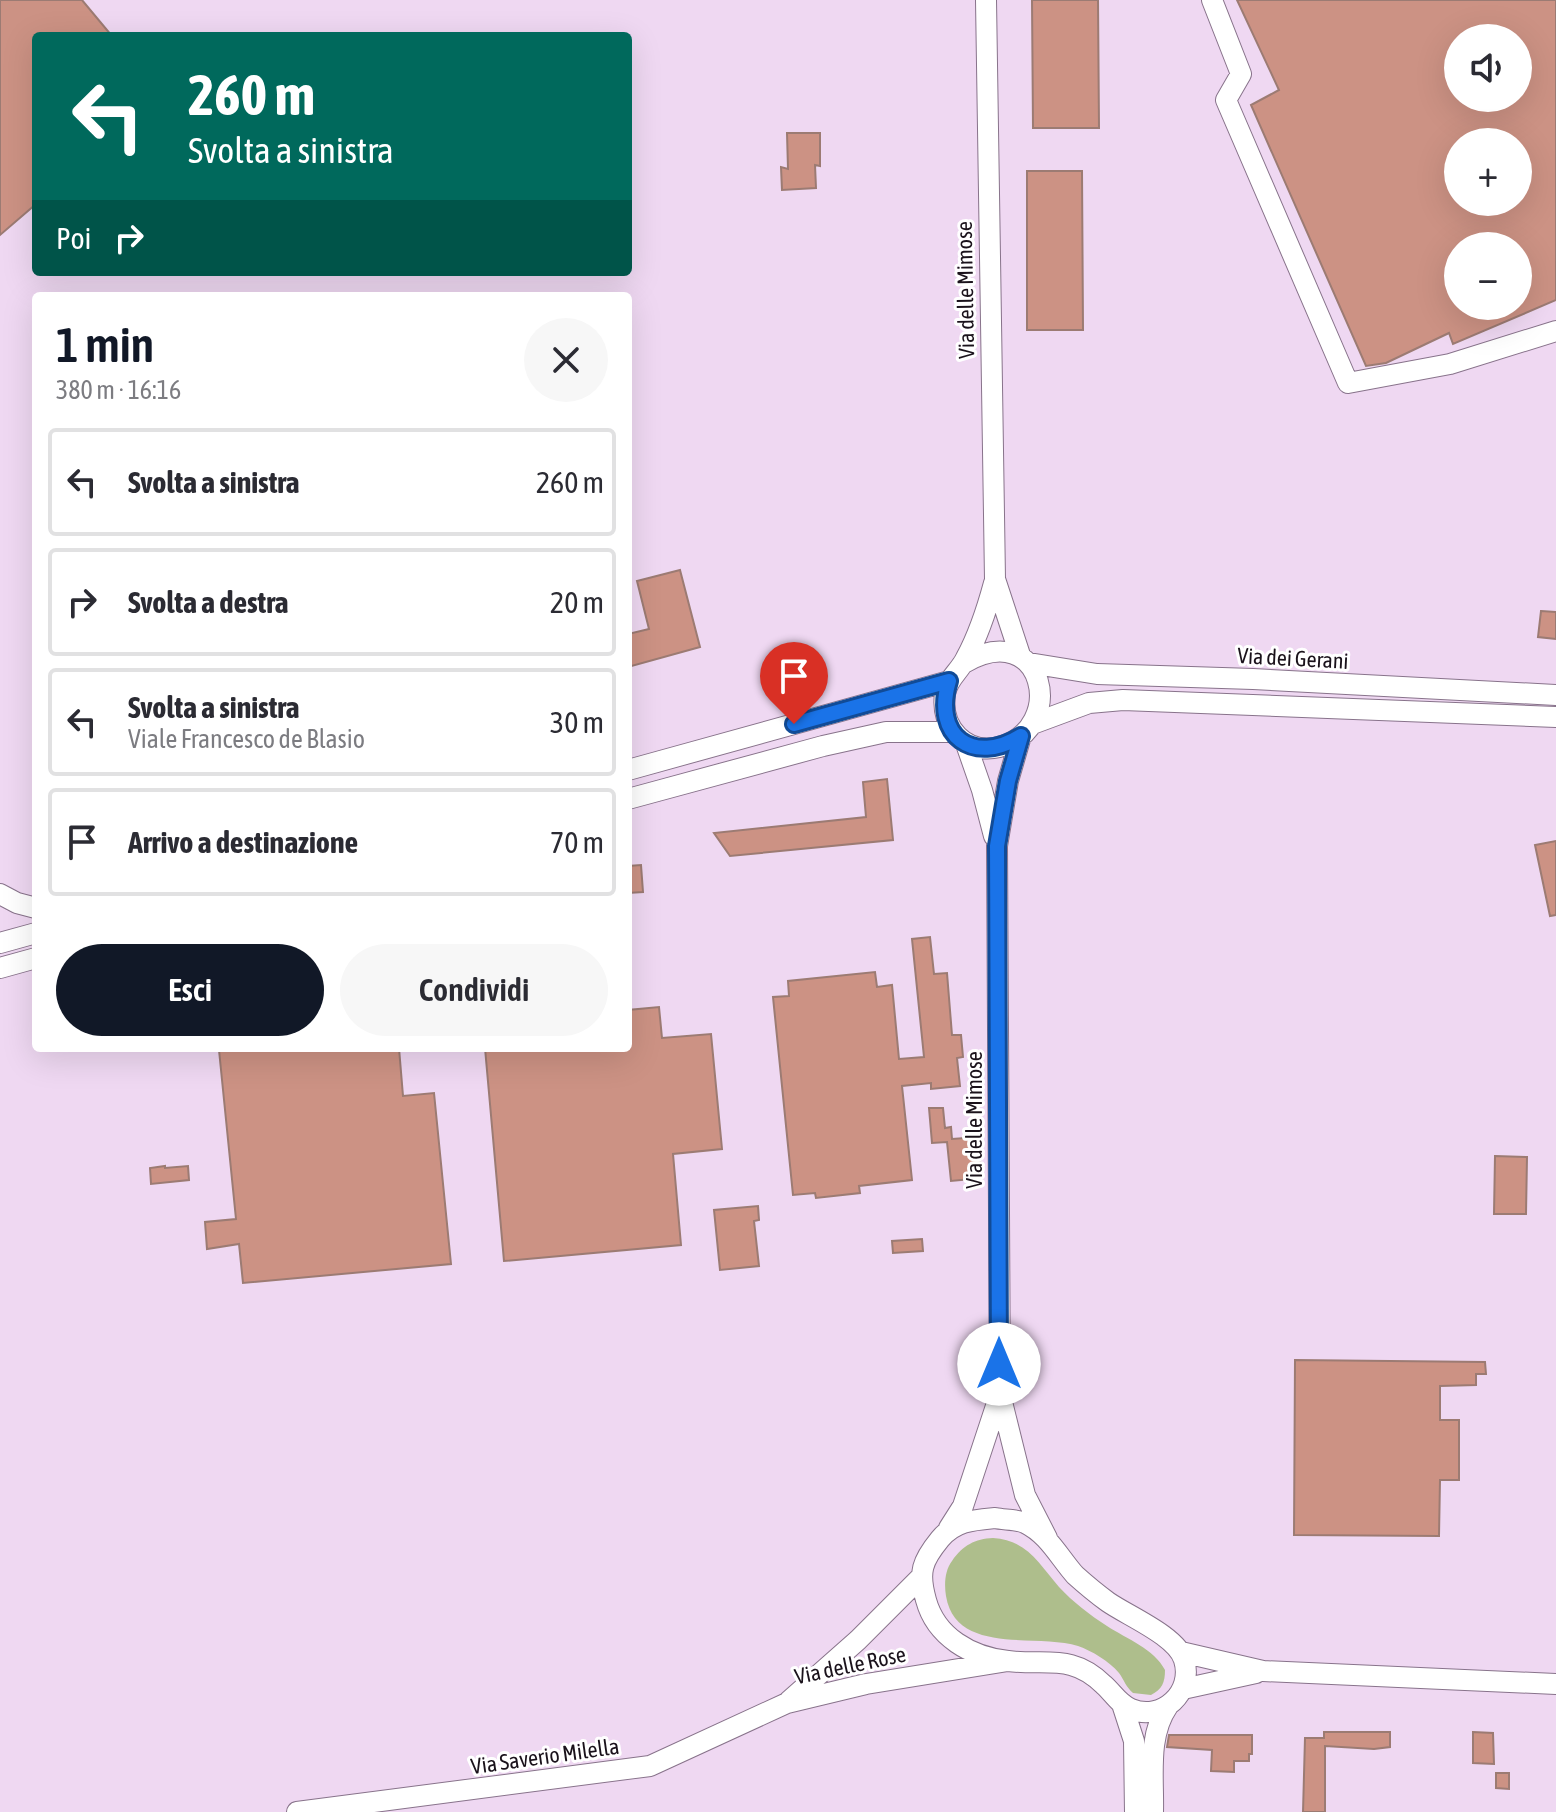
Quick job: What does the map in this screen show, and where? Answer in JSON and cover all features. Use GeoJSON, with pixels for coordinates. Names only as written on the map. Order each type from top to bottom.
{"type":"FeatureCollection","features":[{"type":"Feature","properties":{"kind":"street","name":"Via delle Mimose"},"geometry":{"type":"LineString","coordinates":[[986,0],[995,579]]}},
{"type":"Feature","properties":{"kind":"street"},"geometry":{"type":"LineString","coordinates":[[1212,0],[1241,74],[1226,100],[1348,383],[1450,364],[1556,331]]}},
{"type":"Feature","properties":{"kind":"street"},"geometry":{"type":"LineString","coordinates":[[995,579],[1024,659],[1038,683],[1040,699],[1028,729]]}},
{"type":"Feature","properties":{"kind":"street"},"geometry":{"type":"LineString","coordinates":[[959,738],[945,711],[945,694],[949,681],[964,663],[987,611],[995,579]]}},
{"type":"Feature","properties":{"kind":"street"},"geometry":{"type":"LineString","coordinates":[[964,663],[992,650],[1006,650],[1024,659]]}},
{"type":"Feature","properties":{"kind":"street","name":"Via dei Gerani"},"geometry":{"type":"LineString","coordinates":[[1024,659],[1097,674],[1556,695]]}},
{"type":"Feature","properties":{"kind":"street"},"geometry":{"type":"LineString","coordinates":[[632,769],[949,681]]}},
{"type":"Feature","properties":{"kind":"street"},"geometry":{"type":"LineString","coordinates":[[632,798],[886,732],[959,738],[986,750],[1004,746],[1028,729],[1089,703],[1123,700],[1556,717]]}},
{"type":"Feature","properties":{"kind":"street","name":"Via delle Mimose"},"geometry":{"type":"LineString","coordinates":[[1028,729],[1008,781],[997,846],[1000,1394],[1025,1495],[1047,1538]]}},
{"type":"Feature","properties":{"kind":"street","name":"Via delle Mimose"},"geometry":{"type":"LineString","coordinates":[[959,738],[982,790],[997,846]]}},
{"type":"Feature","properties":{"kind":"street"},"geometry":{"type":"LineString","coordinates":[[0,894],[32,907]]}},
{"type":"Feature","properties":{"kind":"street"},"geometry":{"type":"LineString","coordinates":[[0,943],[32,934]]}},
{"type":"Feature","properties":{"kind":"street"},"geometry":{"type":"LineString","coordinates":[[0,968],[32,959]]}},
{"type":"Feature","properties":{"kind":"street","name":"Via delle Mimose"},"geometry":{"type":"LineString","coordinates":[[945,1534],[963,1506],[1000,1394]]}},
{"type":"Feature","properties":{"kind":"street"},"geometry":{"type":"LineString","coordinates":[[945,1534],[964,1521],[995,1518],[1023,1522],[1047,1538],[1076,1575],[1106,1601],[1165,1636],[1181,1652],[1186,1670],[1183,1689],[1168,1706],[1155,1733],[1153,1812]]}},
{"type":"Feature","properties":{"kind":"street","name":"Via delle Rose"},"geometry":{"type":"LineString","coordinates":[[787,1703],[858,1640],[920,1578],[930,1551],[945,1534]]}},
{"type":"Feature","properties":{"kind":"street"},"geometry":{"type":"LineString","coordinates":[[920,1578],[928,1609],[945,1636],[974,1654],[1008,1661],[1057,1661],[1084,1668],[1122,1704],[1142,1712],[1168,1706]]}},
{"type":"Feature","properties":{"kind":"street"},"geometry":{"type":"LineString","coordinates":[[1181,1652],[1263,1671],[1556,1684]]}},
{"type":"Feature","properties":{"kind":"street","name":"Via delle Rose"},"geometry":{"type":"LineString","coordinates":[[787,1703],[866,1684],[1008,1661]]}},
{"type":"Feature","properties":{"kind":"street"},"geometry":{"type":"LineString","coordinates":[[1183,1689],[1263,1671]]}},
{"type":"Feature","properties":{"kind":"street","name":"Via Saverio Milella"},"geometry":{"type":"LineString","coordinates":[[297,1812],[400,1806],[650,1766],[787,1703]]}},
{"type":"Feature","properties":{"kind":"street"},"geometry":{"type":"LineString","coordinates":[[1122,1704],[1134,1741],[1135,1812]]}},
{"type":"Feature","properties":{"kind":"green space"},"geometry":{"type":"Polygon","coordinates":[[[993,1538],[1024,1548],[1064,1593],[1082,1608],[1154,1656],[1165,1670],[1160,1688],[1151,1695],[1133,1693],[1110,1664],[1078,1646],[1001,1639],[965,1627],[953,1615],[946,1596],[948,1569],[965,1547],[975,1541],[993,1538]]]}},
{"type":"Feature","properties":{"kind":"building"},"geometry":{"type":"Polygon","coordinates":[[[0,0],[82,0],[109,32],[32,32],[32,207],[0,235],[0,0]]]}},
{"type":"Feature","properties":{"kind":"building"},"geometry":{"type":"Polygon","coordinates":[[[1032,0],[1098,0],[1099,128],[1033,128],[1032,0]]]}},
{"type":"Feature","properties":{"kind":"building"},"geometry":{"type":"Polygon","coordinates":[[[1237,0],[1556,0],[1556,300],[1532,310],[1532,232],[1444,232],[1444,320],[1509,320],[1453,344],[1449,333],[1386,363],[1366,366],[1251,105],[1279,90],[1237,0]]]}},
{"type":"Feature","properties":{"kind":"building"},"geometry":{"type":"Polygon","coordinates":[[[787,133],[820,133],[820,166],[815,165],[816,188],[782,190],[781,167],[788,169],[787,133]]]}},
{"type":"Feature","properties":{"kind":"building"},"geometry":{"type":"Polygon","coordinates":[[[1027,171],[1082,171],[1083,330],[1027,330],[1027,171]]]}},
{"type":"Feature","properties":{"kind":"building"},"geometry":{"type":"Polygon","coordinates":[[[680,570],[700,647],[632,666],[632,633],[649,629],[637,581],[680,570]]]}},
{"type":"Feature","properties":{"kind":"building"},"geometry":{"type":"Polygon","coordinates":[[[1541,611],[1556,612],[1556,639],[1538,637],[1541,611]]]}},
{"type":"Feature","properties":{"kind":"building"},"geometry":{"type":"Polygon","coordinates":[[[887,779],[893,840],[730,856],[714,833],[866,817],[863,782],[887,779]]]}},
{"type":"Feature","properties":{"kind":"building"},"geometry":{"type":"Polygon","coordinates":[[[1556,841],[1556,915],[1550,916],[1535,845],[1556,841]]]}},
{"type":"Feature","properties":{"kind":"building"},"geometry":{"type":"Polygon","coordinates":[[[641,865],[643,892],[632,893],[632,866],[641,865]]]}},
{"type":"Feature","properties":{"kind":"building"},"geometry":{"type":"Polygon","coordinates":[[[930,937],[934,974],[947,973],[952,1035],[961,1035],[963,1057],[957,1058],[960,1086],[931,1089],[931,1083],[902,1086],[912,1180],[859,1186],[860,1193],[816,1198],[815,1193],[793,1195],[773,997],[789,996],[788,981],[875,972],[877,987],[892,985],[899,1059],[924,1057],[912,939],[930,937]]]}},
{"type":"Feature","properties":{"kind":"building"},"geometry":{"type":"Polygon","coordinates":[[[659,1007],[662,1038],[711,1034],[722,1149],[673,1154],[681,1245],[504,1261],[485,1052],[632,1052],[632,1010],[659,1007]]]}},
{"type":"Feature","properties":{"kind":"building"},"geometry":{"type":"Polygon","coordinates":[[[219,1052],[399,1052],[403,1096],[434,1093],[451,1264],[243,1283],[239,1244],[207,1249],[205,1222],[236,1219],[219,1052]]]}},
{"type":"Feature","properties":{"kind":"building"},"geometry":{"type":"Polygon","coordinates":[[[929,1108],[943,1108],[945,1128],[951,1127],[952,1139],[978,1137],[982,1178],[951,1181],[947,1142],[932,1143],[929,1108]]]}},
{"type":"Feature","properties":{"kind":"building"},"geometry":{"type":"Polygon","coordinates":[[[1495,1156],[1527,1157],[1526,1214],[1494,1214],[1495,1156]]]}},
{"type":"Feature","properties":{"kind":"building"},"geometry":{"type":"Polygon","coordinates":[[[188,1166],[189,1180],[151,1184],[150,1168],[188,1166]]]}},
{"type":"Feature","properties":{"kind":"building"},"geometry":{"type":"Polygon","coordinates":[[[758,1206],[759,1220],[754,1221],[759,1266],[720,1270],[714,1210],[758,1206]]]}},
{"type":"Feature","properties":{"kind":"building"},"geometry":{"type":"Polygon","coordinates":[[[922,1239],[923,1251],[893,1253],[892,1241],[922,1239]]]}},
{"type":"Feature","properties":{"kind":"building"},"geometry":{"type":"Polygon","coordinates":[[[1295,1360],[1485,1362],[1486,1374],[1476,1374],[1476,1385],[1440,1386],[1440,1420],[1459,1420],[1459,1480],[1440,1480],[1439,1536],[1294,1535],[1295,1360]]]}},
{"type":"Feature","properties":{"kind":"building"},"geometry":{"type":"Polygon","coordinates":[[[1324,1732],[1390,1732],[1390,1747],[1325,1746],[1325,1812],[1303,1812],[1305,1738],[1324,1738],[1324,1732]]]}},
{"type":"Feature","properties":{"kind":"building"},"geometry":{"type":"Polygon","coordinates":[[[1473,1732],[1493,1733],[1494,1764],[1473,1763],[1473,1732]]]}},
{"type":"Feature","properties":{"kind":"building"},"geometry":{"type":"Polygon","coordinates":[[[1169,1735],[1252,1735],[1252,1754],[1249,1754],[1249,1761],[1234,1761],[1234,1772],[1211,1771],[1212,1750],[1167,1747],[1169,1735]]]}},
{"type":"Feature","properties":{"kind":"building"},"geometry":{"type":"Polygon","coordinates":[[[1496,1773],[1509,1773],[1509,1789],[1496,1788],[1496,1773]]]}},
{"type":"Feature","properties":{"kind":"route"},"geometry":{"type":"LineString","coordinates":[[794,724],[949,681],[945,711],[953,732],[966,744],[986,750],[1004,746],[1021,736],[1001,813],[997,846],[999,1364]]}}]}
